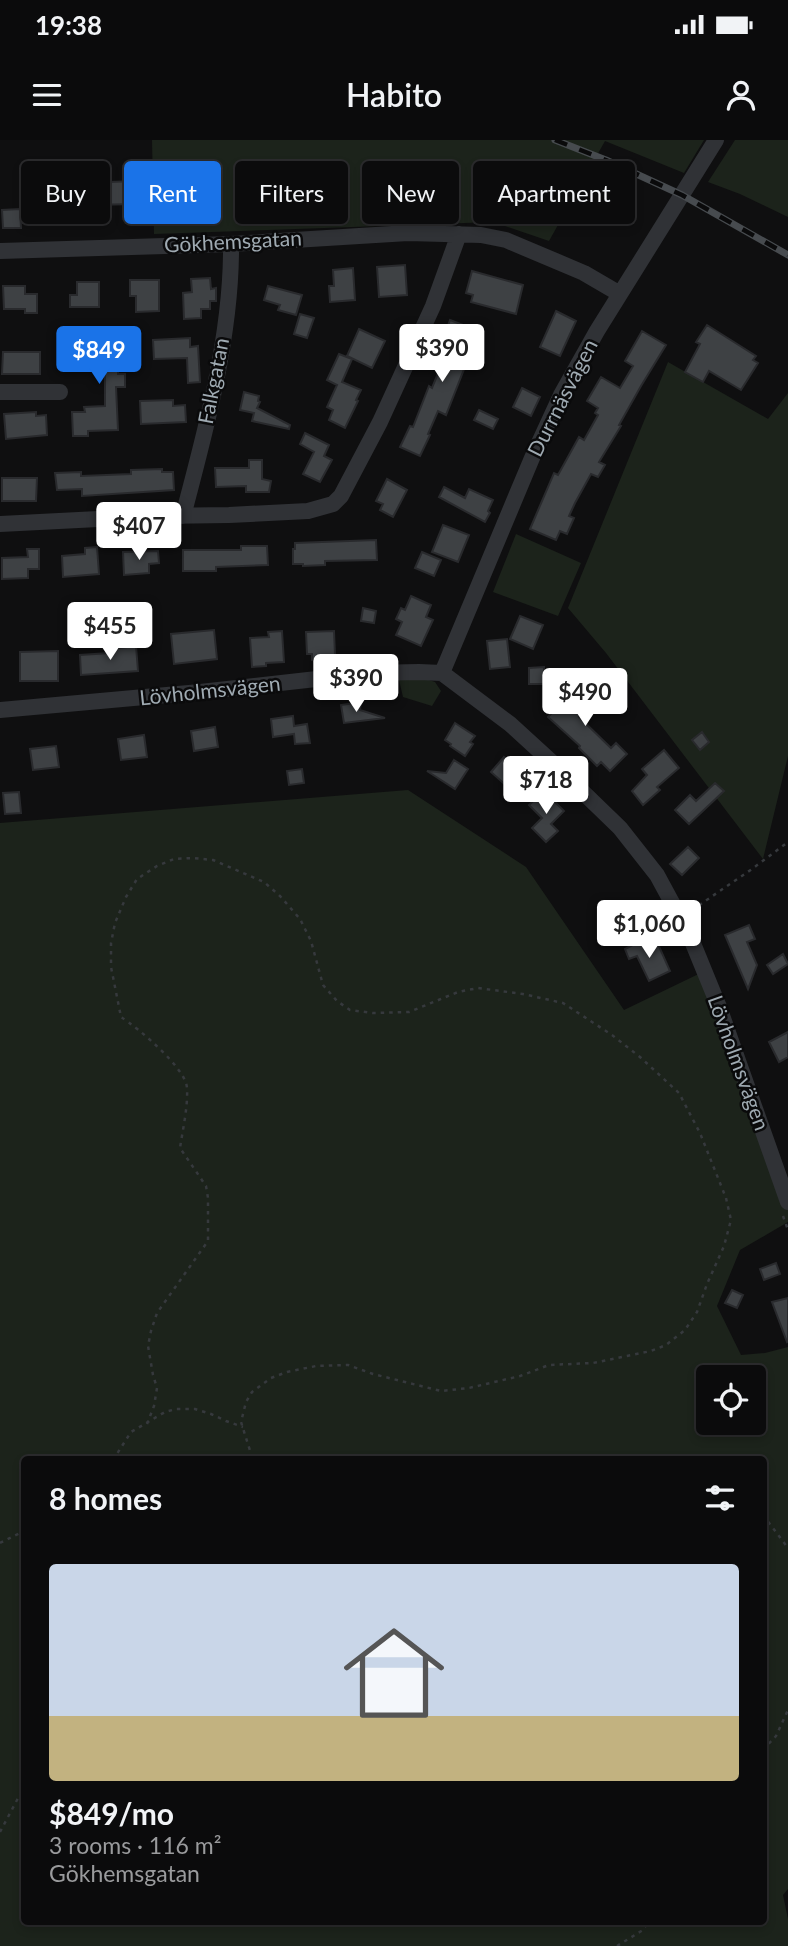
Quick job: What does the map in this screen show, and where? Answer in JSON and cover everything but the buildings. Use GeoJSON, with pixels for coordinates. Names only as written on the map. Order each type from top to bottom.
{"type":"FeatureCollection","features":[{"type":"Feature","properties":{"kind":"street","name":"Durrnäsvägen"},"geometry":{"type":"LineString","coordinates":[[442,673],[561,395],[597,331],[716,140]]}},
{"type":"Feature","properties":{"kind":"street","name":"Gökhemsgatan"},"geometry":{"type":"LineString","coordinates":[[0,251],[231,244],[408,233],[481,234],[506,240],[584,273],[620,295]]}},
{"type":"Feature","properties":{"kind":"street"},"geometry":{"type":"LineString","coordinates":[[0,524],[308,511],[333,504],[341,496],[380,422],[433,306],[459,234]]}},
{"type":"Feature","properties":{"kind":"street","name":"Falkgatan"},"geometry":{"type":"LineString","coordinates":[[183,516],[202,443],[222,342],[232,271],[231,244]]}},
{"type":"Feature","properties":{"kind":"street"},"geometry":{"type":"LineString","coordinates":[[0,393],[60,392]]}},
{"type":"Feature","properties":{"kind":"street","name":"Lövholmsvägen"},"geometry":{"type":"LineString","coordinates":[[0,710],[174,695],[370,673],[442,673],[510,724],[620,828],[657,876],[690,936],[719,1007],[786,1210]]}},
{"type":"Feature","properties":{"kind":"path"},"geometry":{"type":"LineString","coordinates":[[679,916],[698,907],[788,842]]}},
{"type":"Feature","properties":{"kind":"path"},"geometry":{"type":"LineString","coordinates":[[148,1424],[157,1388],[149,1346],[151,1331],[157,1312],[208,1241],[208,1198],[206,1186],[180,1147],[187,1085],[173,1063],[137,1028],[121,1017],[111,967],[111,943],[115,923],[137,880],[157,866],[174,859],[193,858],[213,860],[264,882],[281,896],[300,919],[318,963],[323,985],[337,1001],[350,1010],[373,1013],[409,1012],[458,992],[478,988],[563,1003],[612,1035],[679,1093],[701,1133],[726,1198],[731,1220],[724,1246],[706,1284],[697,1312],[685,1330],[666,1345],[651,1351],[593,1363],[549,1366],[469,1388],[440,1391],[348,1366],[316,1366],[287,1372],[271,1378],[253,1392],[246,1402],[241,1422],[252,1456]]}},
{"type":"Feature","properties":{"kind":"path"},"geometry":{"type":"LineString","coordinates":[[786,1210],[788,1230]]}},
{"type":"Feature","properties":{"kind":"path"},"geometry":{"type":"LineString","coordinates":[[116,1456],[131,1432],[164,1412],[176,1409],[195,1409],[243,1427]]}},
{"type":"Feature","properties":{"kind":"path"},"geometry":{"type":"LineString","coordinates":[[767,1520],[788,1548]]}},
{"type":"Feature","properties":{"kind":"path"},"geometry":{"type":"LineString","coordinates":[[0,1543],[21,1532]]}},
{"type":"Feature","properties":{"kind":"path"},"geometry":{"type":"LineString","coordinates":[[767,1746],[776,1736],[788,1710]]}},
{"type":"Feature","properties":{"kind":"path"},"geometry":{"type":"LineString","coordinates":[[0,1832],[21,1793]]}},
{"type":"Feature","properties":{"kind":"path"},"geometry":{"type":"LineString","coordinates":[[617,1946],[643,1930],[646,1925]]}},
{"type":"Feature","properties":{"kind":"shaded area"},"geometry":{"type":"Polygon","coordinates":[[[152,140],[704,140],[684,173],[605,141],[594,161],[473,161],[473,223],[459,223],[459,161],[362,161],[362,224],[436,224],[154,234],[154,224],[221,224],[221,161],[152,161],[152,140]]]}},
{"type":"Feature","properties":{"kind":"shaded area"},"geometry":{"type":"Polygon","coordinates":[[[735,140],[788,140],[788,217],[708,182],[735,140]]]}},
{"type":"Feature","properties":{"kind":"shaded area"},"geometry":{"type":"Polygon","coordinates":[[[499,224],[559,224],[549,241],[499,224]]]}},
{"type":"Feature","properties":{"kind":"shaded area"},"geometry":{"type":"Polygon","coordinates":[[[668,362],[768,419],[788,393],[788,756],[763,859],[606,653],[568,608],[668,362]]]}},
{"type":"Feature","properties":{"kind":"shaded area"},"geometry":{"type":"Polygon","coordinates":[[[516,534],[581,563],[558,616],[493,592],[516,534]]]}},
{"type":"Feature","properties":{"kind":"shaded area"},"geometry":{"type":"Polygon","coordinates":[[[423,678],[435,682],[441,691],[432,706],[403,697],[399,680],[423,678]]]}},
{"type":"Feature","properties":{"kind":"shaded area"},"geometry":{"type":"Polygon","coordinates":[[[408,790],[526,867],[624,1010],[711,968],[788,1188],[788,1222],[740,1250],[717,1306],[741,1355],[788,1347],[788,1889],[783,1895],[788,1919],[788,1946],[0,1946],[0,823],[408,790]]]}},
{"type":"Feature","properties":{"kind":"railway"},"geometry":{"type":"LineString","coordinates":[[555,140],[682,195],[788,255]]}}]}
